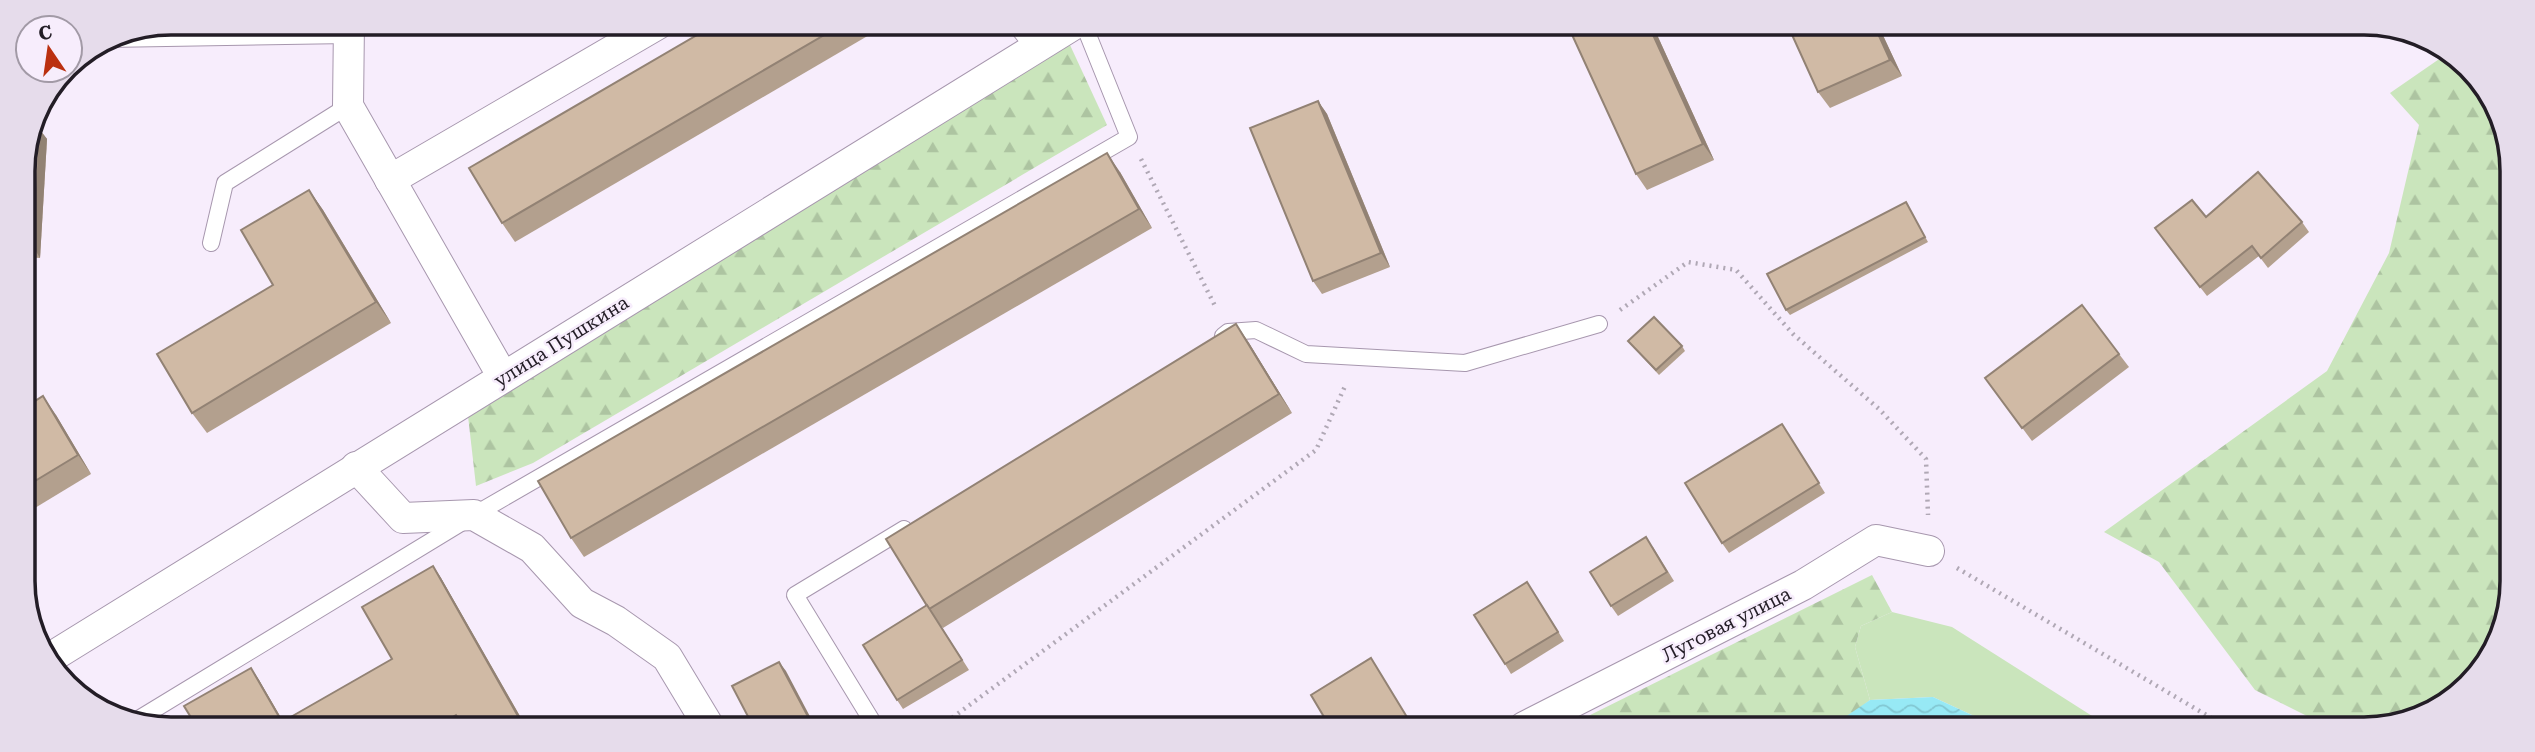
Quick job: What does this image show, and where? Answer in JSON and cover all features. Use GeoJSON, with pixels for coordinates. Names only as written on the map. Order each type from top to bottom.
{"type":"FeatureCollection","features":[{"type":"Feature","properties":{"kind":"street"},"geometry":{"type":"LineString","coordinates":[[349,35],[348,106],[503,377]]}},
{"type":"Feature","properties":{"kind":"street"},"geometry":{"type":"LineString","coordinates":[[390,180],[639,35]]}},
{"type":"Feature","properties":{"kind":"street","name":"улица Пушкина"},"geometry":{"type":"LineString","coordinates":[[56,654],[1057,35]]}},
{"type":"Feature","properties":{"kind":"street"},"geometry":{"type":"LineString","coordinates":[[356,467],[403,518],[474,515],[532,548],[582,603],[616,621],[667,657],[703,717]]}},
{"type":"Feature","properties":{"kind":"street","name":"Луговая улица"},"geometry":{"type":"LineString","coordinates":[[1544,717],[1803,585],[1876,540],[1929,551]]}},
{"type":"Feature","properties":{"kind":"lane"},"geometry":{"type":"LineString","coordinates":[[148,37],[204,35]]}},
{"type":"Feature","properties":{"kind":"lane"},"geometry":{"type":"LineString","coordinates":[[1024,35],[1035,49]]}},
{"type":"Feature","properties":{"kind":"lane"},"geometry":{"type":"LineString","coordinates":[[146,714],[474,515],[1129,137],[1088,35]]}},
{"type":"Feature","properties":{"kind":"lane"},"geometry":{"type":"LineString","coordinates":[[211,243],[225,183],[348,106]]}},
{"type":"Feature","properties":{"kind":"lane"},"geometry":{"type":"LineString","coordinates":[[1205,346],[1228,332],[1256,330],[1306,354],[1465,363],[1599,324]]}},
{"type":"Feature","properties":{"kind":"lane"},"geometry":{"type":"LineString","coordinates":[[870,717],[795,595],[912,524]]}},
{"type":"Feature","properties":{"kind":"path"},"geometry":{"type":"LineString","coordinates":[[1129,137],[1228,332]]}},
{"type":"Feature","properties":{"kind":"path"},"geometry":{"type":"LineString","coordinates":[[1599,324],[1658,286],[1688,262],[1736,270],[1793,334],[1879,409],[1926,459],[1929,551],[2210,717]]}},
{"type":"Feature","properties":{"kind":"path"},"geometry":{"type":"LineString","coordinates":[[953,717],[1316,450],[1358,357]]}},
{"type":"Feature","properties":{"kind":"green space"},"geometry":{"type":"Polygon","coordinates":[[[1070,45],[1107,125],[533,463],[476,486],[468,416],[1070,45]]]}},
{"type":"Feature","properties":{"kind":"green space"},"geometry":{"type":"Polygon","coordinates":[[[2440,58],[2466,81],[2477,96],[2493,128],[2499,154],[2499,598],[2490,633],[2482,649],[2466,671],[2439,694],[2416,707],[2390,714],[2373,717],[2309,717],[2255,690],[2159,562],[2104,532],[2327,371],[2389,253],[2419,125],[2390,93],[2440,58]]]}},
{"type":"Feature","properties":{"kind":"green space"},"geometry":{"type":"Polygon","coordinates":[[[1872,575],[1892,612],[1861,626],[1855,647],[1870,700],[1849,717],[1586,717],[1872,575]]]}},
{"type":"Feature","properties":{"kind":"green space"},"geometry":{"type":"Polygon","coordinates":[[[1892,612],[1952,627],[2094,717],[1976,717],[1933,697],[1870,700],[1855,647],[1861,626],[1892,612]]]}},
{"type":"Feature","properties":{"kind":"water"},"geometry":{"type":"Polygon","coordinates":[[[1933,697],[1976,717],[1845,717],[1870,700],[1933,697]]]}},
{"type":"Feature","properties":{"kind":"building"},"geometry":{"type":"Polygon","coordinates":[[[697,35],[824,35],[502,223],[469,168],[697,35]]]}},
{"type":"Feature","properties":{"kind":"building"},"geometry":{"type":"Polygon","coordinates":[[[1572,35],[1653,35],[1703,144],[1636,174],[1572,35]]]}},
{"type":"Feature","properties":{"kind":"building"},"geometry":{"type":"Polygon","coordinates":[[[1792,35],[1879,35],[1890,60],[1818,92],[1792,35]]]}},
{"type":"Feature","properties":{"kind":"building"},"geometry":{"type":"Polygon","coordinates":[[[1318,101],[1381,253],[1313,281],[1250,128],[1318,101]]]}},
{"type":"Feature","properties":{"kind":"building"},"geometry":{"type":"Polygon","coordinates":[[[40,138],[35,228],[35,162],[40,138]]]}},
{"type":"Feature","properties":{"kind":"building"},"geometry":{"type":"Polygon","coordinates":[[[1107,153],[1139,209],[571,538],[538,481],[1107,153]]]}},
{"type":"Feature","properties":{"kind":"building"},"geometry":{"type":"Polygon","coordinates":[[[2258,172],[2302,222],[2261,258],[2252,246],[2200,287],[2155,228],[2192,200],[2206,217],[2258,172]]]}},
{"type":"Feature","properties":{"kind":"building"},"geometry":{"type":"Polygon","coordinates":[[[309,190],[376,302],[192,413],[157,354],[273,285],[241,230],[309,190]]]}},
{"type":"Feature","properties":{"kind":"building"},"geometry":{"type":"Polygon","coordinates":[[[1906,202],[1925,237],[1786,310],[1767,274],[1906,202]]]}},
{"type":"Feature","properties":{"kind":"building"},"geometry":{"type":"Polygon","coordinates":[[[2082,305],[2119,354],[2022,428],[1985,378],[2082,305]]]}},
{"type":"Feature","properties":{"kind":"building"},"geometry":{"type":"Polygon","coordinates":[[[1654,317],[1682,346],[1656,370],[1628,341],[1654,317]]]}},
{"type":"Feature","properties":{"kind":"building"},"geometry":{"type":"Polygon","coordinates":[[[1236,324],[1279,394],[929,609],[886,539],[1236,324]]]}},
{"type":"Feature","properties":{"kind":"building"},"geometry":{"type":"Polygon","coordinates":[[[43,396],[78,455],[35,481],[35,401],[43,396]]]}},
{"type":"Feature","properties":{"kind":"building"},"geometry":{"type":"Polygon","coordinates":[[[1782,424],[1819,483],[1722,543],[1685,483],[1782,424]]]}},
{"type":"Feature","properties":{"kind":"building"},"geometry":{"type":"Polygon","coordinates":[[[1646,537],[1667,572],[1611,606],[1590,572],[1646,537]]]}},
{"type":"Feature","properties":{"kind":"building"},"geometry":{"type":"Polygon","coordinates":[[[433,566],[518,717],[291,717],[392,659],[362,607],[433,566]]]}},
{"type":"Feature","properties":{"kind":"building"},"geometry":{"type":"Polygon","coordinates":[[[1527,582],[1558,632],[1505,664],[1474,615],[1527,582]]]}},
{"type":"Feature","properties":{"kind":"building"},"geometry":{"type":"Polygon","coordinates":[[[927,605],[962,660],[897,700],[863,645],[927,605]]]}},
{"type":"Feature","properties":{"kind":"building"},"geometry":{"type":"Polygon","coordinates":[[[1371,658],[1407,717],[1324,717],[1311,695],[1371,658]]]}},
{"type":"Feature","properties":{"kind":"building"},"geometry":{"type":"Polygon","coordinates":[[[779,662],[808,717],[748,717],[732,686],[779,662]]]}},
{"type":"Feature","properties":{"kind":"building"},"geometry":{"type":"Polygon","coordinates":[[[251,668],[279,717],[191,717],[184,706],[251,668]]]}}]}
